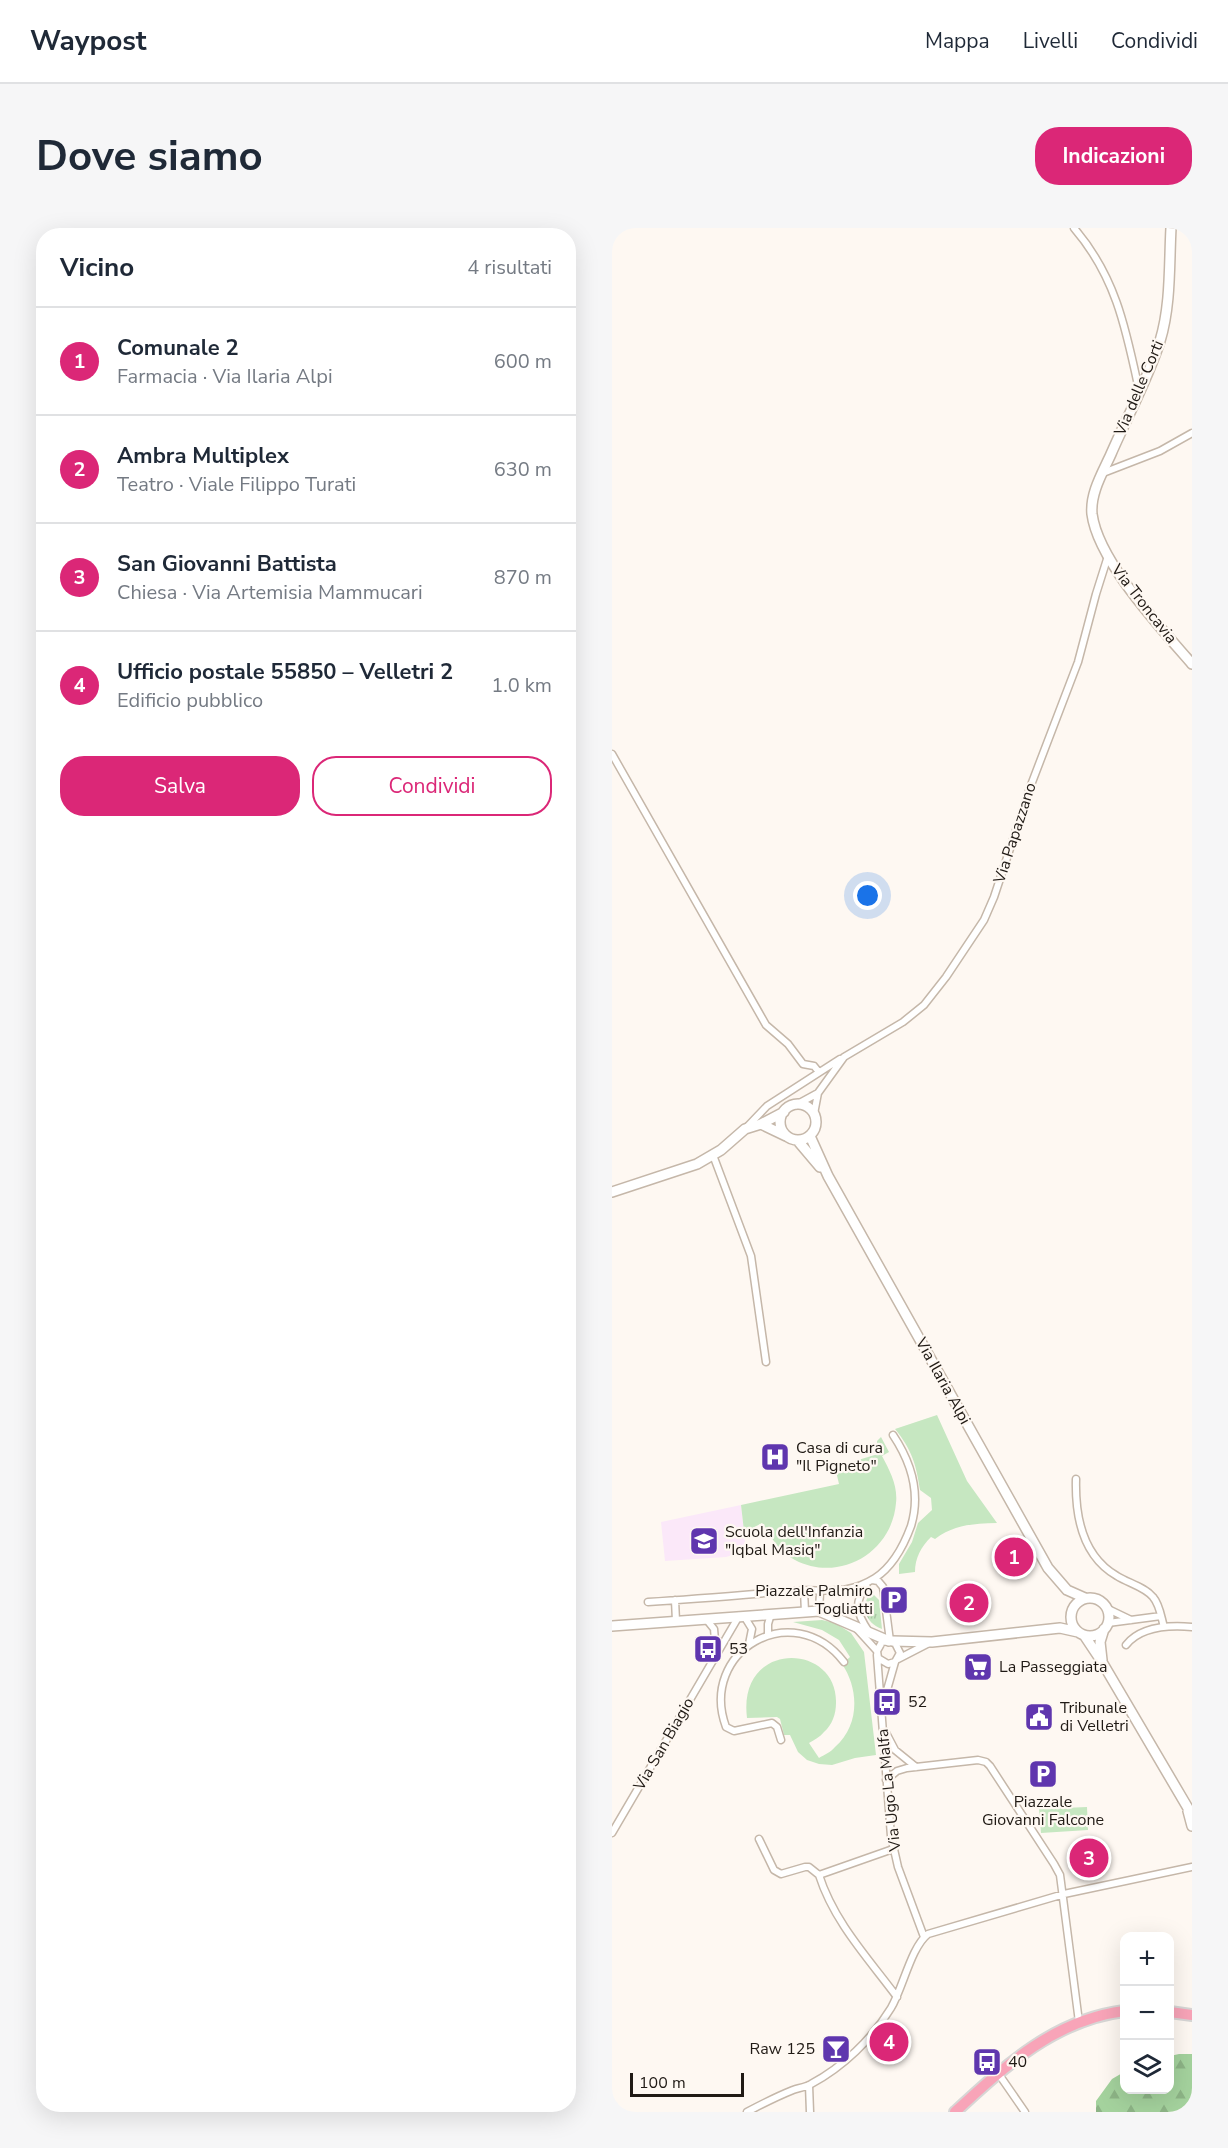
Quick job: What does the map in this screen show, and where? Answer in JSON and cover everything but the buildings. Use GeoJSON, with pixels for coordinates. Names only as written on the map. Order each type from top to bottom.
{"type":"FeatureCollection","features":[{"type":"Feature","properties":{"kind":"main road"},"geometry":{"type":"LineString","coordinates":[[955,2112],[998,2073],[1038,2043],[1079,2022],[1099,2015],[1120,2012]]}},
{"type":"Feature","properties":{"kind":"main road"},"geometry":{"type":"LineString","coordinates":[[1174,2013],[1192,2015]]}},
{"type":"Feature","properties":{"kind":"street"},"geometry":{"type":"LineString","coordinates":[[1074,228],[1098,260],[1115,294],[1139,390]]}},
{"type":"Feature","properties":{"kind":"street","name":"Via delle Corti"},"geometry":{"type":"LineString","coordinates":[[1102,473],[1159,343],[1166,318],[1171,228]]}},
{"type":"Feature","properties":{"kind":"street"},"geometry":{"type":"LineString","coordinates":[[1102,473],[1160,451],[1192,432]]}},
{"type":"Feature","properties":{"kind":"street","name":"Via Troncavia"},"geometry":{"type":"LineString","coordinates":[[1102,473],[1092,503],[1092,514],[1108,556],[1114,568],[1192,664]]}},
{"type":"Feature","properties":{"kind":"street","name":"Via Papazzano"},"geometry":{"type":"LineString","coordinates":[[612,1192],[691,1166],[713,1155],[735,1140],[765,1107],[819,1071],[906,1020],[924,1005],[946,977],[985,917],[994,897],[1025,801],[1078,662],[1095,594],[1108,556]]}},
{"type":"Feature","properties":{"kind":"street"},"geometry":{"type":"LineString","coordinates":[[612,754],[766,1025],[788,1044],[803,1064],[814,1066],[819,1071]]}},
{"type":"Feature","properties":{"kind":"street","name":"Via Papazzano"},"geometry":{"type":"LineString","coordinates":[[814,1114],[818,1093],[844,1057]]}},
{"type":"Feature","properties":{"kind":"street","name":"Via Papazzano"},"geometry":{"type":"LineString","coordinates":[[796,1105],[818,1093]]}},
{"type":"Feature","properties":{"kind":"street"},"geometry":{"type":"LineString","coordinates":[[761,1124],[786,1136],[798,1140],[810,1136],[816,1125],[814,1114],[806,1106],[796,1105],[784,1112],[780,1122],[786,1136]]}},
{"type":"Feature","properties":{"kind":"street","name":"Via Papazzano"},"geometry":{"type":"LineString","coordinates":[[745,1129],[761,1124],[784,1112]]}},
{"type":"Feature","properties":{"kind":"street","name":"Via Ilaria Alpi"},"geometry":{"type":"LineString","coordinates":[[810,1136],[828,1176],[1048,1568],[1061,1585],[1071,1593],[1086,1598]]}},
{"type":"Feature","properties":{"kind":"street","name":"Via Ilaria Alpi"},"geometry":{"type":"LineString","coordinates":[[798,1140],[828,1176]]}},
{"type":"Feature","properties":{"kind":"street"},"geometry":{"type":"LineString","coordinates":[[713,1155],[751,1256],[766,1362]]}},
{"type":"Feature","properties":{"kind":"street"},"geometry":{"type":"LineString","coordinates":[[869,1632],[858,1607],[860,1595],[870,1581],[887,1568],[897,1553],[909,1530],[915,1507],[912,1474],[893,1434]]}},
{"type":"Feature","properties":{"kind":"street"},"geometry":{"type":"LineString","coordinates":[[1076,1479],[1079,1521],[1089,1549],[1110,1572],[1150,1594],[1155,1600],[1164,1627]]}},
{"type":"Feature","properties":{"kind":"street"},"geometry":{"type":"LineString","coordinates":[[648,1602],[804,1590],[820,1592],[842,1590],[870,1581],[878,1581],[883,1587],[890,1641]]}},
{"type":"Feature","properties":{"kind":"street","name":"Via Ilaria Alpi"},"geometry":{"type":"LineString","coordinates":[[1061,1585],[1071,1615]]}},
{"type":"Feature","properties":{"kind":"street"},"geometry":{"type":"LineString","coordinates":[[804,1590],[805,1612]]}},
{"type":"Feature","properties":{"kind":"street"},"geometry":{"type":"LineString","coordinates":[[819,1611],[820,1592]]}},
{"type":"Feature","properties":{"kind":"street"},"geometry":{"type":"LineString","coordinates":[[1060,1628],[1071,1615],[1076,1604],[1086,1598],[1098,1599],[1108,1613],[1101,1642],[1102,1662]]}},
{"type":"Feature","properties":{"kind":"street"},"geometry":{"type":"LineString","coordinates":[[675,1600],[676,1621]]}},
{"type":"Feature","properties":{"kind":"street"},"geometry":{"type":"LineString","coordinates":[[1106,1608],[1132,1620]]}},
{"type":"Feature","properties":{"kind":"street"},"geometry":{"type":"LineString","coordinates":[[612,1626],[819,1611],[890,1641],[899,1649],[896,1660]]}},
{"type":"Feature","properties":{"kind":"street"},"geometry":{"type":"LineString","coordinates":[[768,1635],[771,1614]]}},
{"type":"Feature","properties":{"kind":"street"},"geometry":{"type":"LineString","coordinates":[[1071,1615],[1071,1623],[1102,1662],[1190,1812],[1192,1826]]}},
{"type":"Feature","properties":{"kind":"street"},"geometry":{"type":"LineString","coordinates":[[741,1616],[752,1629],[749,1645]]}},
{"type":"Feature","properties":{"kind":"street","name":"Via San Biagio"},"geometry":{"type":"LineString","coordinates":[[612,1833],[715,1654],[741,1616]]}},
{"type":"Feature","properties":{"kind":"street"},"geometry":{"type":"LineString","coordinates":[[877,1653],[879,1645],[890,1641],[932,1642],[1060,1628],[1095,1635],[1106,1626],[1161,1616]]}},
{"type":"Feature","properties":{"kind":"street"},"geometry":{"type":"LineString","coordinates":[[706,1619],[715,1632],[715,1654]]}},
{"type":"Feature","properties":{"kind":"street"},"geometry":{"type":"LineString","coordinates":[[852,1624],[884,1663],[896,1660],[932,1642]]}},
{"type":"Feature","properties":{"kind":"street"},"geometry":{"type":"LineString","coordinates":[[1126,1645],[1138,1633],[1164,1627],[1192,1627]]}},
{"type":"Feature","properties":{"kind":"street"},"geometry":{"type":"LineString","coordinates":[[781,1740],[777,1727],[772,1723],[734,1731],[725,1726],[721,1702],[724,1682],[735,1658],[749,1645],[768,1635],[790,1632],[810,1636],[831,1648],[844,1662]]}},
{"type":"Feature","properties":{"kind":"street","name":"Via Ugo La Malfa"},"geometry":{"type":"LineString","coordinates":[[877,1653],[893,1849],[924,1937]]}},
{"type":"Feature","properties":{"kind":"street","name":"Via Ugo La Malfa"},"geometry":{"type":"LineString","coordinates":[[881,1711],[896,1660]]}},
{"type":"Feature","properties":{"kind":"street"},"geometry":{"type":"LineString","coordinates":[[882,1722],[893,1748],[916,1767]]}},
{"type":"Feature","properties":{"kind":"street"},"geometry":{"type":"LineString","coordinates":[[886,1780],[901,1769],[975,1760],[988,1764],[1061,1878],[1079,2022]]}},
{"type":"Feature","properties":{"kind":"street"},"geometry":{"type":"LineString","coordinates":[[759,1839],[776,1872],[782,1874],[809,1867],[819,1875],[836,1915],[897,1996]]}},
{"type":"Feature","properties":{"kind":"street"},"geometry":{"type":"LineString","coordinates":[[819,1875],[893,1849]]}},
{"type":"Feature","properties":{"kind":"street"},"geometry":{"type":"LineString","coordinates":[[747,2112],[809,2085],[867,2041],[897,1996],[924,1937],[1064,1894],[1192,1866]]}},
{"type":"Feature","properties":{"kind":"street"},"geometry":{"type":"LineString","coordinates":[[998,2073],[1025,2112]]}},
{"type":"Feature","properties":{"kind":"street"},"geometry":{"type":"LineString","coordinates":[[809,2085],[810,2112]]}},
{"type":"Feature","properties":{"kind":"shaded area","name":"Scuola dell'Infanzia \"Iqbal Masiq\""},"geometry":{"type":"Polygon","coordinates":[[[741,1505],[746,1551],[726,1557],[665,1561],[661,1522],[741,1505]]]}},
{"type":"Feature","properties":{"kind":"green space"},"geometry":{"type":"Polygon","coordinates":[[[937,1415],[967,1481],[997,1523],[964,1526],[950,1530],[935,1539],[931,1537],[919,1553],[915,1572],[899,1574],[899,1564],[912,1542],[918,1523],[932,1510],[931,1498],[920,1490],[912,1458],[906,1444],[895,1429],[937,1415]]]}},
{"type":"Feature","properties":{"kind":"green space"},"geometry":{"type":"Polygon","coordinates":[[[881,1437],[889,1452],[882,1456],[895,1485],[896,1503],[892,1521],[885,1536],[861,1559],[829,1568],[812,1566],[784,1553],[762,1523],[744,1531],[741,1505],[839,1484],[835,1467],[878,1454],[877,1441],[881,1437]]]}},
{"type":"Feature","properties":{"kind":"green space"},"geometry":{"type":"Polygon","coordinates":[[[871,1592],[879,1600],[882,1629],[872,1623],[866,1614],[866,1603],[871,1592]]]}},
{"type":"Feature","properties":{"kind":"green space"},"geometry":{"type":"Polygon","coordinates":[[[822,1620],[835,1623],[851,1633],[864,1652],[876,1755],[832,1765],[819,1764],[807,1760],[798,1752],[790,1735],[784,1735],[780,1719],[777,1717],[747,1718],[748,1692],[757,1674],[771,1662],[788,1658],[806,1660],[822,1668],[832,1683],[836,1703],[829,1726],[809,1743],[819,1758],[832,1750],[843,1738],[853,1718],[854,1707],[852,1684],[842,1664],[850,1657],[839,1640],[822,1630],[793,1622],[822,1620]]]}},
{"type":"Feature","properties":{"kind":"green space"},"geometry":{"type":"Polygon","coordinates":[[[1087,1807],[1088,1830],[1041,1833],[1039,1809],[1087,1807]]]}},
{"type":"Feature","properties":{"kind":"green space"},"geometry":{"type":"Polygon","coordinates":[[[1192,2054],[1192,2112],[1096,2112],[1096,2101],[1112,2079],[1120,2074],[1120,2094],[1174,2094],[1174,2055],[1192,2054]]]}},
{"type":"Feature","properties":{"kind":"place","name":"Casa di cura \"Il Pigneto\""},"geometry":{"type":"Point","coordinates":[775,1457]}},
{"type":"Feature","properties":{"kind":"place","name":"Scuola dell'Infanzia \"Iqbal Masiq\""},"geometry":{"type":"Point","coordinates":[704,1541]}},
{"type":"Feature","properties":{"kind":"place","name":"Comunale 2"},"geometry":{"type":"Point","coordinates":[1014,1557]}},
{"type":"Feature","properties":{"kind":"place","name":"Piazzale Palmiro Togliatti"},"geometry":{"type":"Point","coordinates":[894,1600]}},
{"type":"Feature","properties":{"kind":"place","name":"Ambra Multiplex"},"geometry":{"type":"Point","coordinates":[969,1603]}},
{"type":"Feature","properties":{"kind":"place","name":"53"},"geometry":{"type":"Point","coordinates":[708,1649]}},
{"type":"Feature","properties":{"kind":"place","name":"La Passeggiata"},"geometry":{"type":"Point","coordinates":[978,1667]}},
{"type":"Feature","properties":{"kind":"place","name":"52"},"geometry":{"type":"Point","coordinates":[887,1702]}},
{"type":"Feature","properties":{"kind":"place","name":"Tribunale di Velletri"},"geometry":{"type":"Point","coordinates":[1039,1717]}},
{"type":"Feature","properties":{"kind":"place","name":"Piazzale Giovanni Falcone"},"geometry":{"type":"Point","coordinates":[1043,1774]}},
{"type":"Feature","properties":{"kind":"place","name":"San Giovanni Battista"},"geometry":{"type":"Point","coordinates":[1089,1858]}},
{"type":"Feature","properties":{"kind":"place","name":"Ufficio postale 55850 – Velletri 2"},"geometry":{"type":"Point","coordinates":[889,2042]}},
{"type":"Feature","properties":{"kind":"place","name":"Raw 125"},"geometry":{"type":"Point","coordinates":[836,2049]}},
{"type":"Feature","properties":{"kind":"place","name":"40"},"geometry":{"type":"Point","coordinates":[987,2062]}}]}
